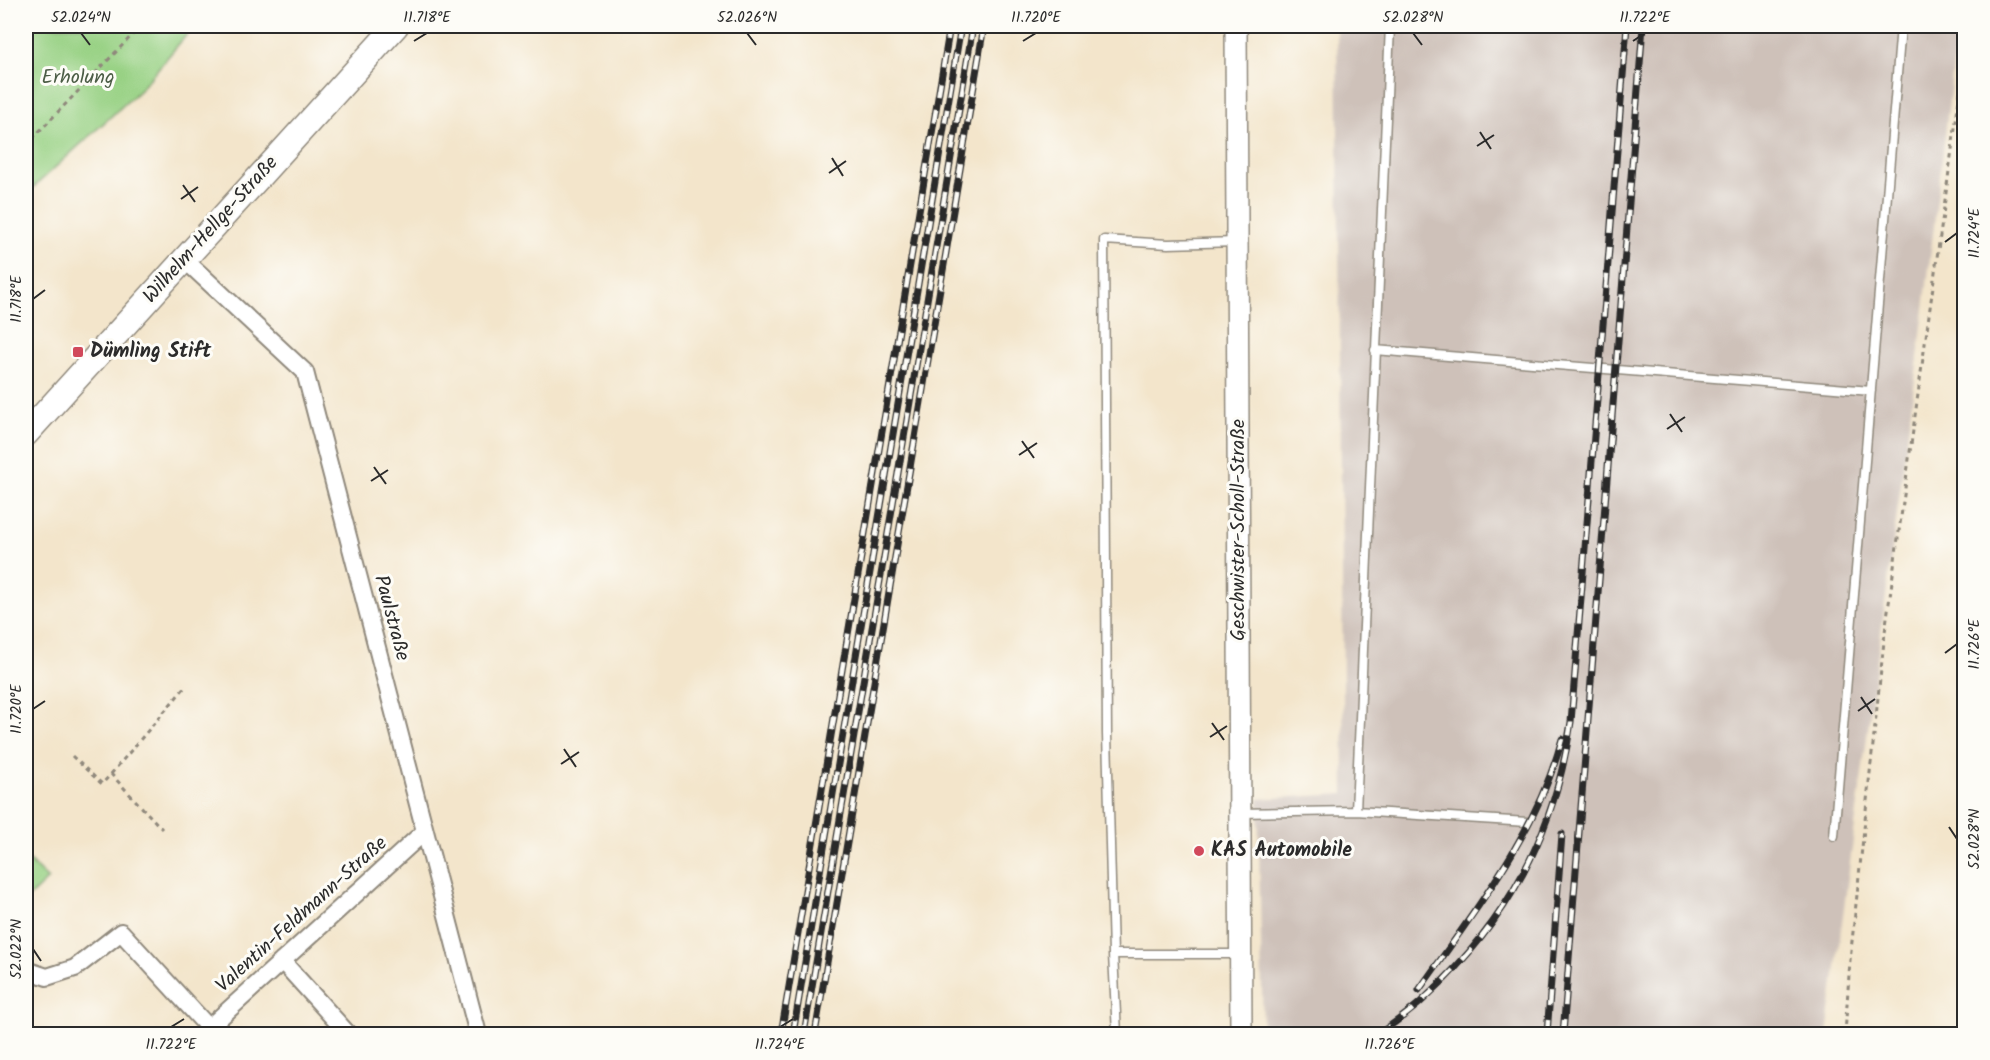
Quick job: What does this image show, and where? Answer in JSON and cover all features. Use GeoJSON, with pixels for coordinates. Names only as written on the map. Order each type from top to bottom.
{"type":"FeatureCollection","features":[{"type":"Feature","properties":{"kind":"main road","name":"Wilhelm-Hellge-Straße"},"geometry":{"type":"LineString","coordinates":[[26,434],[396,26]]}},
{"type":"Feature","properties":{"kind":"street","name":"Geschwister-Scholl-Straße"},"geometry":{"type":"LineString","coordinates":[[1236,26],[1241,1035]]}},
{"type":"Feature","properties":{"kind":"street","name":"Paulstraße"},"geometry":{"type":"LineString","coordinates":[[185,260],[305,372],[478,1035]]}},
{"type":"Feature","properties":{"kind":"street","name":"Valentin-Feldmann-Straße"},"geometry":{"type":"LineString","coordinates":[[26,970],[47,977],[75,968],[121,932],[205,1031],[424,832]]}},
{"type":"Feature","properties":{"kind":"street"},"geometry":{"type":"LineString","coordinates":[[282,962],[348,1035]]}},
{"type":"Feature","properties":{"kind":"lane"},"geometry":{"type":"LineString","coordinates":[[1356,811],[1390,26]]}},
{"type":"Feature","properties":{"kind":"lane"},"geometry":{"type":"LineString","coordinates":[[1834,836],[1901,26]]}},
{"type":"Feature","properties":{"kind":"lane"},"geometry":{"type":"LineString","coordinates":[[1117,1035],[1107,734],[1104,240],[1168,244],[1237,242]]}},
{"type":"Feature","properties":{"kind":"lane"},"geometry":{"type":"LineString","coordinates":[[1375,350],[1871,391]]}},
{"type":"Feature","properties":{"kind":"lane"},"geometry":{"type":"LineString","coordinates":[[1240,813],[1356,811],[1527,822]]}},
{"type":"Feature","properties":{"kind":"lane"},"geometry":{"type":"LineString","coordinates":[[1113,954],[1240,954]]}},
{"type":"Feature","properties":{"kind":"path"},"geometry":{"type":"LineString","coordinates":[[26,145],[141,26]]}},
{"type":"Feature","properties":{"kind":"path"},"geometry":{"type":"LineString","coordinates":[[1845,1035],[1850,960],[1885,632],[1965,63]]}},
{"type":"Feature","properties":{"kind":"path"},"geometry":{"type":"LineString","coordinates":[[72,756],[102,784],[186,686]]}},
{"type":"Feature","properties":{"kind":"path"},"geometry":{"type":"LineString","coordinates":[[111,774],[162,829]]}},
{"type":"Feature","properties":{"kind":"shaded area"},"geometry":{"type":"Polygon","coordinates":[[[1337,26],[1958,26],[1920,342],[1827,1034],[1263,1034],[1258,799],[1344,794],[1337,26]]]}},
{"type":"Feature","properties":{"kind":"green space","name":"Erholung"},"geometry":{"type":"Polygon","coordinates":[[[26,26],[194,26],[140,90],[26,194],[26,26]]]}},
{"type":"Feature","properties":{"kind":"green space"},"geometry":{"type":"Polygon","coordinates":[[[26,858],[48,879],[26,900],[26,858]]]}},
{"type":"Feature","properties":{"kind":"railway"},"geometry":{"type":"LineString","coordinates":[[781,1034],[950,26]]}},
{"type":"Feature","properties":{"kind":"railway"},"geometry":{"type":"LineString","coordinates":[[793,1034],[961,26]]}},
{"type":"Feature","properties":{"kind":"railway"},"geometry":{"type":"LineString","coordinates":[[804,1034],[973,26]]}},
{"type":"Feature","properties":{"kind":"railway"},"geometry":{"type":"LineString","coordinates":[[815,1034],[984,26]]}},
{"type":"Feature","properties":{"kind":"railway"},"geometry":{"type":"LineString","coordinates":[[1379,1034],[1415,1007],[1455,968],[1504,906],[1540,838],[1564,763],[1571,722],[1627,26]]}},
{"type":"Feature","properties":{"kind":"railway"},"geometry":{"type":"LineString","coordinates":[[1563,1034],[1643,26]]}},
{"type":"Feature","properties":{"kind":"railway"},"geometry":{"type":"LineString","coordinates":[[1419,990],[1482,901],[1520,839],[1551,774],[1562,739]]}},
{"type":"Feature","properties":{"kind":"railway"},"geometry":{"type":"LineString","coordinates":[[1547,1034],[1562,834]]}},
{"type":"Feature","properties":{"kind":"place","name":"Dümling Stift"},"geometry":{"type":"Point","coordinates":[78,352]}},
{"type":"Feature","properties":{"kind":"place","name":"KAS Automobile"},"geometry":{"type":"Point","coordinates":[1199,851]}}]}
